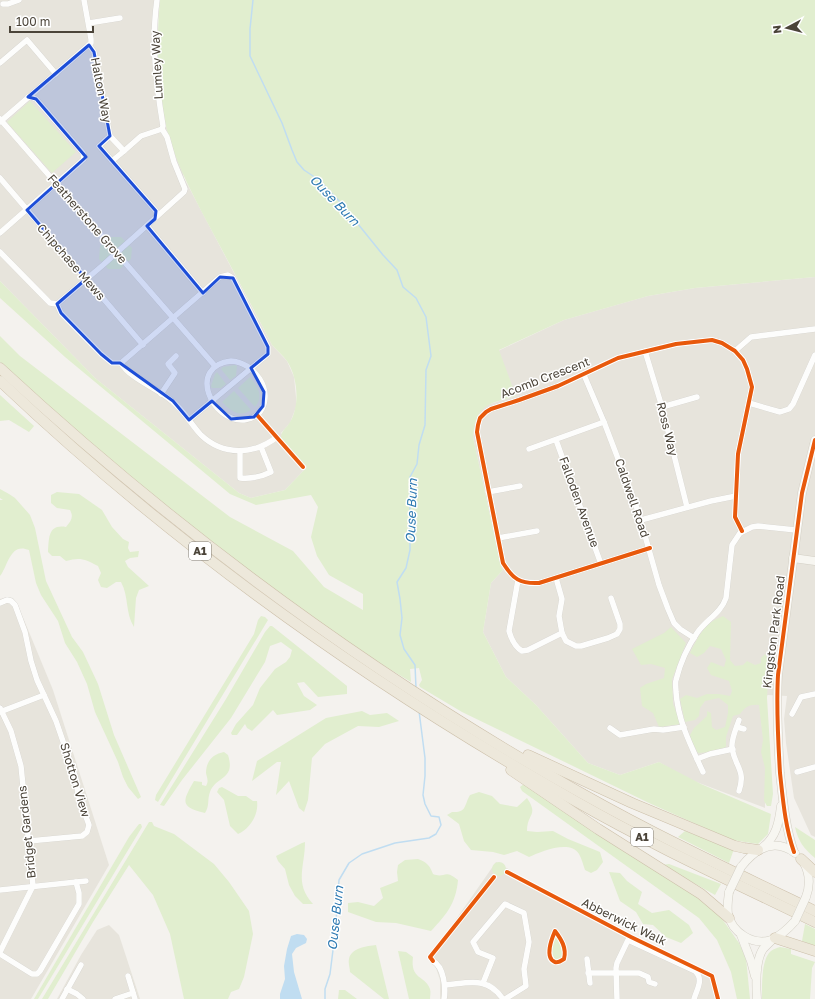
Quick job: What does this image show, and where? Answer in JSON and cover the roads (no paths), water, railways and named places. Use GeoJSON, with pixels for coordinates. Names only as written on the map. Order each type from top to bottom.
{"type":"FeatureCollection","features":[{"type":"Feature","properties":{"kind":"highway","name":"A1"},"geometry":{"type":"LineString","coordinates":[[0,368],[101,458],[206,544],[416,699]]}},
{"type":"Feature","properties":{"kind":"highway","name":"A1"},"geometry":{"type":"LineString","coordinates":[[0,381],[95,466],[200,552],[311,634],[478,738],[577,802],[678,855],[815,922]]}},
{"type":"Feature","properties":{"kind":"highway","name":"A1"},"geometry":{"type":"LineString","coordinates":[[478,738],[735,846],[760,849]]}},
{"type":"Feature","properties":{"kind":"highway","name":"A1"},"geometry":{"type":"LineString","coordinates":[[478,738],[631,820],[815,911]]}},
{"type":"Feature","properties":{"kind":"highway","name":"A1"},"geometry":{"type":"LineString","coordinates":[[478,738],[514,772],[557,802],[701,894],[730,918]]}},
{"type":"Feature","properties":{"kind":"highway"},"geometry":{"type":"LineString","coordinates":[[798,855],[815,872]]}},
{"type":"Feature","properties":{"kind":"highway"},"geometry":{"type":"LineString","coordinates":[[774,939],[815,951]]}},
{"type":"Feature","properties":{"kind":"street"},"geometry":{"type":"LineString","coordinates":[[1,4],[8,4],[19,0]]}},
{"type":"Feature","properties":{"kind":"street","name":"Halton Way"},"geometry":{"type":"LineString","coordinates":[[0,121],[89,45],[91,39],[84,0]]}},
{"type":"Feature","properties":{"kind":"street","name":"Lumley Way"},"geometry":{"type":"LineString","coordinates":[[157,0],[154,51],[156,80],[163,126],[162,129],[167,137],[174,162],[185,189],[184,192],[161,214],[157,215]]}},
{"type":"Feature","properties":{"kind":"street"},"geometry":{"type":"LineString","coordinates":[[88,23],[120,18]]}},
{"type":"Feature","properties":{"kind":"street"},"geometry":{"type":"LineString","coordinates":[[0,63],[27,40],[56,74]]}},
{"type":"Feature","properties":{"kind":"street","name":"Halton Way"},"geometry":{"type":"LineString","coordinates":[[89,45],[94,52],[110,136],[124,151]]}},
{"type":"Feature","properties":{"kind":"street"},"geometry":{"type":"LineString","coordinates":[[0,233],[84,159],[83,153],[36,99],[28,97]]}},
{"type":"Feature","properties":{"kind":"street","name":"Featherstone Grove"},"geometry":{"type":"LineString","coordinates":[[0,121],[215,366]]}},
{"type":"Feature","properties":{"kind":"street"},"geometry":{"type":"LineString","coordinates":[[112,161],[144,134],[162,129]]}},
{"type":"Feature","properties":{"kind":"street","name":"Halton Way"},"geometry":{"type":"LineString","coordinates":[[110,136],[99,146],[156,211],[157,215]]}},
{"type":"Feature","properties":{"kind":"street","name":"Chipchase Mews"},"geometry":{"type":"LineString","coordinates":[[0,178],[143,345]]}},
{"type":"Feature","properties":{"kind":"street"},"geometry":{"type":"LineString","coordinates":[[0,252],[50,303],[57,304],[155,219],[157,215]]}},
{"type":"Feature","properties":{"kind":"street"},"geometry":{"type":"LineString","coordinates":[[147,226],[203,292]]}},
{"type":"Feature","properties":{"kind":"street"},"geometry":{"type":"LineString","coordinates":[[57,304],[61,313],[101,354],[112,363],[121,363],[220,277],[230,276],[233,278],[268,350],[268,354],[189,420]]}},
{"type":"Feature","properties":{"kind":"street"},"geometry":{"type":"LineString","coordinates":[[735,351],[751,337],[815,328]]}},
{"type":"Feature","properties":{"kind":"street","name":"Acomb Crescent"},"geometry":{"type":"LineString","coordinates":[[518,580],[509,573],[503,563],[477,432],[480,418],[491,409],[584,375],[618,358],[676,344],[712,340],[722,343],[735,351],[743,360],[750,378],[752,386],[738,454],[735,517],[742,531]]}},
{"type":"Feature","properties":{"kind":"street","name":"Ross Way"},"geometry":{"type":"LineString","coordinates":[[645,351],[662,407],[687,507]]}},
{"type":"Feature","properties":{"kind":"street"},"geometry":{"type":"LineString","coordinates":[[749,403],[780,412],[789,409],[793,404],[815,355]]}},
{"type":"Feature","properties":{"kind":"street"},"geometry":{"type":"LineString","coordinates":[[161,394],[175,372],[168,364],[176,356]]}},
{"type":"Feature","properties":{"kind":"street"},"geometry":{"type":"LineString","coordinates":[[222,362],[240,362],[251,368],[262,384],[265,400],[257,415],[247,419],[238,420],[222,412],[212,401],[208,393],[209,374],[215,366],[222,362]]}},
{"type":"Feature","properties":{"kind":"street"},"geometry":{"type":"LineString","coordinates":[[121,363],[130,373],[172,401],[209,441],[229,450],[240,451],[261,447],[277,437]]}},
{"type":"Feature","properties":{"kind":"street","name":"Caldwell Road"},"geometry":{"type":"LineString","coordinates":[[584,375],[604,422],[641,520],[650,548],[659,585],[668,609],[674,623],[694,638]]}},
{"type":"Feature","properties":{"kind":"street"},"geometry":{"type":"LineString","coordinates":[[662,407],[697,397]]}},
{"type":"Feature","properties":{"kind":"street"},"geometry":{"type":"LineString","coordinates":[[529,449],[604,422]]}},
{"type":"Feature","properties":{"kind":"street","name":"Falloden Avenue"},"geometry":{"type":"LineString","coordinates":[[556,440],[601,564]]}},
{"type":"Feature","properties":{"kind":"street","name":"Kingston Park Road"},"geometry":{"type":"LineString","coordinates":[[798,855],[786,826],[782,794],[776,705],[778,674],[796,530],[802,494],[815,440]]}},
{"type":"Feature","properties":{"kind":"street"},"geometry":{"type":"LineString","coordinates":[[240,451],[240,478],[249,479],[264,476],[271,472],[261,447]]}},
{"type":"Feature","properties":{"kind":"street"},"geometry":{"type":"LineString","coordinates":[[488,492],[520,486]]}},
{"type":"Feature","properties":{"kind":"street"},"geometry":{"type":"LineString","coordinates":[[641,520],[687,507],[736,496]]}},
{"type":"Feature","properties":{"kind":"street"},"geometry":{"type":"LineString","coordinates":[[703,772],[684,727],[677,702],[676,681],[683,659],[699,630],[720,610],[724,604],[732,545],[742,531],[758,526],[796,530]]}},
{"type":"Feature","properties":{"kind":"street"},"geometry":{"type":"LineString","coordinates":[[498,538],[537,531]]}},
{"type":"Feature","properties":{"kind":"street"},"geometry":{"type":"LineString","coordinates":[[562,634],[528,650],[522,651],[518,649],[509,631],[518,580],[530,583],[539,583],[650,548]]}},
{"type":"Feature","properties":{"kind":"street"},"geometry":{"type":"LineString","coordinates":[[793,558],[815,561]]}},
{"type":"Feature","properties":{"kind":"street"},"geometry":{"type":"LineString","coordinates":[[556,578],[562,599],[559,616],[562,634],[566,641],[576,646],[581,646],[617,634],[620,629],[620,624],[611,598]]}},
{"type":"Feature","properties":{"kind":"street"},"geometry":{"type":"LineString","coordinates":[[0,603],[7,600],[11,601],[15,605],[25,632],[31,661],[37,680],[44,695],[1,710]]}},
{"type":"Feature","properties":{"kind":"street"},"geometry":{"type":"LineString","coordinates":[[607,609],[614,606]]}},
{"type":"Feature","properties":{"kind":"street"},"geometry":{"type":"LineString","coordinates":[[792,714],[801,697],[815,694]]}},
{"type":"Feature","properties":{"kind":"street","name":"Shotton View"},"geometry":{"type":"LineString","coordinates":[[29,841],[82,836],[87,832],[88,825],[78,795],[76,779],[56,721],[44,695]]}},
{"type":"Feature","properties":{"kind":"street","name":"Bridget Gardens"},"geometry":{"type":"LineString","coordinates":[[0,953],[33,886],[21,766],[11,731],[1,710]]}},
{"type":"Feature","properties":{"kind":"street"},"geometry":{"type":"LineString","coordinates":[[739,720],[733,738],[733,749],[742,777],[739,791]]}},
{"type":"Feature","properties":{"kind":"street"},"geometry":{"type":"LineString","coordinates":[[610,728],[620,735],[654,729],[663,730],[684,727]]}},
{"type":"Feature","properties":{"kind":"street"},"geometry":{"type":"LineString","coordinates":[[737,727],[744,729]]}},
{"type":"Feature","properties":{"kind":"street"},"geometry":{"type":"LineString","coordinates":[[697,758],[733,749]]}},
{"type":"Feature","properties":{"kind":"street"},"geometry":{"type":"LineString","coordinates":[[797,772],[815,767]]}},
{"type":"Feature","properties":{"kind":"street","name":"Kingston Park Road"},"geometry":{"type":"LineString","coordinates":[[760,849],[768,843],[776,830],[782,794]]}},
{"type":"Feature","properties":{"kind":"street"},"geometry":{"type":"LineString","coordinates":[[757,989],[751,961],[741,935],[730,918],[728,905],[729,892],[741,867],[751,855],[760,849],[780,846],[798,855],[806,865],[809,875],[809,883],[806,898],[795,921],[763,950],[757,970],[757,989],[757,999]]}},
{"type":"Feature","properties":{"kind":"street"},"geometry":{"type":"LineString","coordinates":[[0,890],[86,881]]}},
{"type":"Feature","properties":{"kind":"street"},"geometry":{"type":"LineString","coordinates":[[0,953],[32,974],[40,972],[79,904],[79,893],[76,882]]}},
{"type":"Feature","properties":{"kind":"street"},"geometry":{"type":"LineString","coordinates":[[445,985],[473,982],[483,983],[496,990],[504,999],[526,986],[524,969],[528,942],[524,913],[505,904],[473,942],[478,952],[493,958],[483,983]]}},
{"type":"Feature","properties":{"kind":"street"},"geometry":{"type":"LineString","coordinates":[[741,935],[759,942],[774,939]]}},
{"type":"Feature","properties":{"kind":"street","name":"Abberwick Walk"},"geometry":{"type":"LineString","coordinates":[[616,973],[618,963],[628,940],[699,974],[701,979],[694,999]]}},
{"type":"Feature","properties":{"kind":"street"},"geometry":{"type":"LineString","coordinates":[[587,959],[590,983]]}},
{"type":"Feature","properties":{"kind":"street"},"geometry":{"type":"LineString","coordinates":[[433,961],[437,963],[445,985],[444,999]]}},
{"type":"Feature","properties":{"kind":"street"},"geometry":{"type":"LineString","coordinates":[[62,999],[81,965]]}},
{"type":"Feature","properties":{"kind":"street"},"geometry":{"type":"LineString","coordinates":[[588,973],[639,973],[648,977],[649,982],[655,984]]}},
{"type":"Feature","properties":{"kind":"street"},"geometry":{"type":"LineString","coordinates":[[616,973],[617,999]]}},
{"type":"Feature","properties":{"kind":"street"},"geometry":{"type":"LineString","coordinates":[[128,976],[135,999]]}},
{"type":"Feature","properties":{"kind":"street"},"geometry":{"type":"LineString","coordinates":[[67,989],[83,999]]}},
{"type":"Feature","properties":{"kind":"street"},"geometry":{"type":"LineString","coordinates":[[115,999],[133,993]]}},
{"type":"Feature","properties":{"kind":"water"},"geometry":{"type":"Polygon","coordinates":[[[297,934],[304,935],[307,939],[306,943],[296,948],[292,954],[294,972],[302,999],[280,999],[280,994],[285,979],[284,966],[287,949],[291,936],[297,934]]]}},
{"type":"Feature","properties":{"kind":"waterway","name":"Ouse Burn"},"geometry":{"type":"LineString","coordinates":[[253,0],[250,29],[250,56],[282,123],[297,162],[304,170],[319,180],[341,203],[397,270],[403,287],[416,298],[426,317],[431,356],[426,370],[425,425],[419,445],[417,464],[410,477],[410,550],[406,568],[397,582],[402,618],[400,635],[404,649],[415,665],[416,688]]}},
{"type":"Feature","properties":{"kind":"waterway","name":"Ouse Burn"},"geometry":{"type":"LineString","coordinates":[[325,999],[325,989],[330,974],[335,934],[339,880],[349,863],[362,854],[395,843],[429,838],[436,834],[441,825],[439,817],[431,816],[425,804],[423,795],[425,758],[419,711]]}}]}
